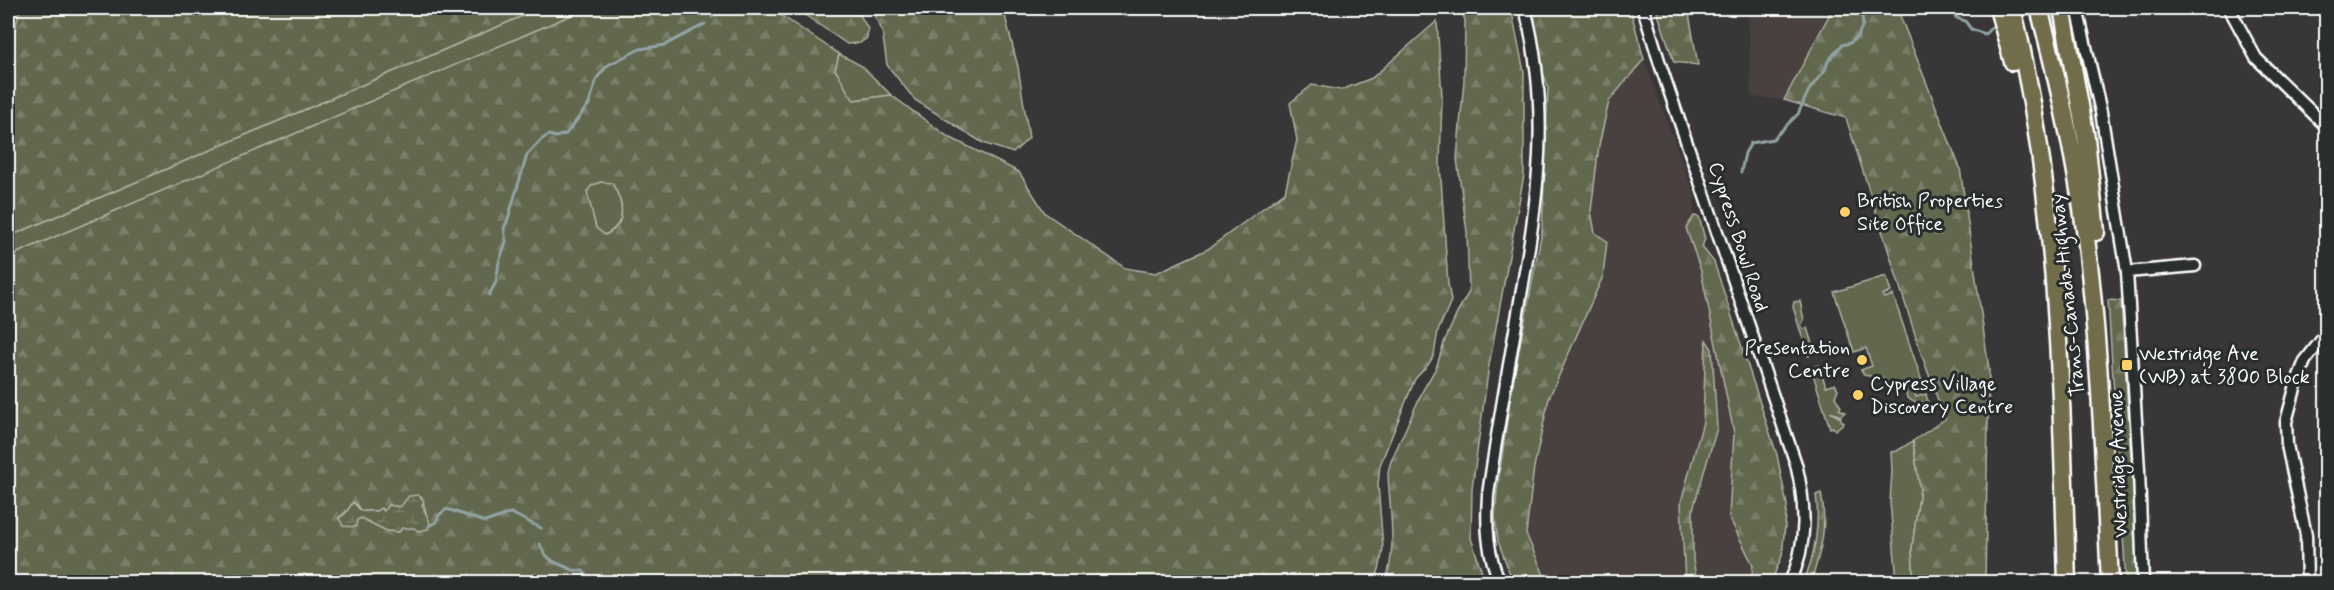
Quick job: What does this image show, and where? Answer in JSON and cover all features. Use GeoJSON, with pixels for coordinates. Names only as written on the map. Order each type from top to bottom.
{"type":"FeatureCollection","features":[{"type":"Feature","properties":{"kind":"highway"},"geometry":{"type":"LineString","coordinates":[[1998,8],[2051,233]]}},
{"type":"Feature","properties":{"kind":"highway","name":"Trans-Canada Highway"},"geometry":{"type":"LineString","coordinates":[[2012,8],[2036,124],[2051,233],[2060,369],[2067,582]]}},
{"type":"Feature","properties":{"kind":"highway","name":"Trans-Canada Highway"},"geometry":{"type":"LineString","coordinates":[[2039,8],[2062,100],[2078,183],[2090,268],[2097,344],[2110,582]]}},
{"type":"Feature","properties":{"kind":"highway"},"geometry":{"type":"LineString","coordinates":[[2062,8],[2079,94],[2091,180],[2099,274],[2097,344]]}},
{"type":"Feature","properties":{"kind":"street"},"geometry":{"type":"LineString","coordinates":[[1500,582],[1491,559],[1487,539],[1488,495],[1532,233],[1540,162],[1539,91],[1525,8]]}},
{"type":"Feature","properties":{"kind":"street","name":"Cypress Bowl Road"},"geometry":{"type":"LineString","coordinates":[[1643,8],[1796,464],[1803,494],[1805,523],[1799,560],[1790,582]]}},
{"type":"Feature","properties":{"kind":"street","name":"Westridge Avenue"},"geometry":{"type":"LineString","coordinates":[[2077,8],[2101,112],[2127,272],[2143,582]]}},
{"type":"Feature","properties":{"kind":"street"},"geometry":{"type":"LineString","coordinates":[[2229,8],[2256,58],[2326,126]]}},
{"type":"Feature","properties":{"kind":"street"},"geometry":{"type":"LineString","coordinates":[[2127,272],[2195,266]]}},
{"type":"Feature","properties":{"kind":"street"},"geometry":{"type":"LineString","coordinates":[[2307,582],[2306,534],[2287,445],[2286,422],[2297,381],[2306,361],[2326,334]]}},
{"type":"Feature","properties":{"kind":"shaded area"},"geometry":{"type":"Polygon","coordinates":[[[1748,8],[1833,8],[1784,100],[1751,97],[1748,8]]]}},
{"type":"Feature","properties":{"kind":"shaded area"},"geometry":{"type":"Polygon","coordinates":[[[1644,59],[1695,196],[1694,216],[1686,228],[1701,271],[1734,433],[1729,517],[1753,565],[1751,582],[1547,582],[1526,534],[1534,467],[1549,398],[1603,276],[1591,211],[1599,145],[1609,101],[1644,59]]]}},
{"type":"Feature","properties":{"kind":"green space"},"geometry":{"type":"Polygon","coordinates":[[[20,8],[541,8],[8,237],[8,62],[20,8]]]}},
{"type":"Feature","properties":{"kind":"green space"},"geometry":{"type":"Polygon","coordinates":[[[541,8],[588,8],[8,257],[8,237],[541,8]]]}},
{"type":"Feature","properties":{"kind":"green space"},"geometry":{"type":"Polygon","coordinates":[[[588,8],[770,8],[839,54],[835,70],[854,100],[891,95],[947,136],[1019,172],[1045,213],[1125,268],[1156,273],[1208,249],[1285,192],[1297,140],[1290,103],[1312,85],[1341,90],[1372,78],[1437,21],[1442,97],[1440,164],[1451,301],[1438,331],[1434,355],[1415,379],[1380,465],[1378,485],[1383,548],[1375,582],[8,582],[8,257],[588,8]],[[600,182],[591,186],[587,192],[596,228],[605,235],[618,225],[622,212],[619,197],[612,183],[600,182]],[[422,497],[400,507],[388,505],[384,511],[361,511],[355,503],[339,518],[357,520],[361,518],[387,531],[399,532],[402,528],[414,528],[427,517],[422,497]]]}},
{"type":"Feature","properties":{"kind":"green space"},"geometry":{"type":"Polygon","coordinates":[[[795,8],[856,8],[868,29],[867,38],[860,43],[847,44],[795,8]]]}},
{"type":"Feature","properties":{"kind":"green space"},"geometry":{"type":"Polygon","coordinates":[[[870,8],[1003,8],[1018,67],[1029,138],[1013,153],[983,143],[915,100],[887,65],[882,30],[870,8]]]}},
{"type":"Feature","properties":{"kind":"green space"},"geometry":{"type":"Polygon","coordinates":[[[1460,8],[1511,8],[1524,72],[1524,175],[1489,365],[1472,489],[1471,538],[1485,582],[1385,582],[1392,542],[1388,472],[1391,461],[1423,390],[1436,368],[1459,309],[1469,292],[1467,232],[1457,159],[1464,80],[1465,20],[1460,8]]]}},
{"type":"Feature","properties":{"kind":"green space"},"geometry":{"type":"Polygon","coordinates":[[[1521,8],[1630,8],[1644,59],[1609,101],[1599,145],[1591,211],[1595,233],[1607,241],[1603,276],[1549,398],[1534,467],[1526,534],[1547,582],[1513,582],[1498,541],[1495,517],[1512,387],[1542,231],[1548,87],[1521,8]]]}},
{"type":"Feature","properties":{"kind":"green space"},"geometry":{"type":"Polygon","coordinates":[[[1656,8],[1688,8],[1698,65],[1674,62],[1656,8]]]}},
{"type":"Feature","properties":{"kind":"green space"},"geometry":{"type":"Polygon","coordinates":[[[1833,8],[1897,8],[1960,168],[1989,369],[1985,582],[1914,582],[1912,548],[1920,489],[1913,441],[1945,419],[1921,353],[1846,118],[1784,100],[1833,8]]]}},
{"type":"Feature","properties":{"kind":"green space"},"geometry":{"type":"Polygon","coordinates":[[[839,54],[862,66],[891,95],[854,100],[835,70],[839,54]]]}},
{"type":"Feature","properties":{"kind":"green space"},"geometry":{"type":"Polygon","coordinates":[[[600,182],[612,182],[622,211],[618,224],[605,235],[596,228],[586,192],[591,186],[600,182]]]}},
{"type":"Feature","properties":{"kind":"green space"},"geometry":{"type":"Polygon","coordinates":[[[1694,216],[1699,217],[1705,239],[1702,247],[1714,262],[1777,455],[1787,505],[1782,556],[1771,582],[1751,582],[1753,565],[1729,517],[1734,433],[1701,271],[1686,228],[1694,216]]]}},
{"type":"Feature","properties":{"kind":"green space"},"geometry":{"type":"Polygon","coordinates":[[[1886,276],[1891,292],[1882,295],[1884,298],[1893,295],[1925,390],[1915,393],[1916,397],[1926,394],[1928,402],[1916,403],[1907,398],[1906,393],[1894,389],[1884,379],[1864,375],[1861,370],[1872,366],[1866,348],[1854,352],[1834,292],[1886,276]]]}},
{"type":"Feature","properties":{"kind":"green space"},"geometry":{"type":"Polygon","coordinates":[[[2108,300],[2121,301],[2139,582],[2126,582],[2108,300]]]}},
{"type":"Feature","properties":{"kind":"green space"},"geometry":{"type":"Polygon","coordinates":[[[1800,301],[1804,320],[1801,325],[1803,329],[1807,328],[1815,353],[1808,356],[1793,307],[1794,302],[1800,301]]]}},
{"type":"Feature","properties":{"kind":"green space"},"geometry":{"type":"Polygon","coordinates":[[[1706,340],[1712,349],[1717,428],[1693,509],[1693,560],[1697,582],[1685,582],[1681,502],[1703,422],[1706,340]]]}},
{"type":"Feature","properties":{"kind":"green space"},"geometry":{"type":"Polygon","coordinates":[[[1819,365],[1826,387],[1835,384],[1838,389],[1835,397],[1841,407],[1839,409],[1845,412],[1841,416],[1830,412],[1841,418],[1844,423],[1835,430],[1833,427],[1830,428],[1811,368],[1819,365]]]}},
{"type":"Feature","properties":{"kind":"green space"},"geometry":{"type":"Polygon","coordinates":[[[1913,441],[1920,489],[1912,548],[1914,582],[1897,582],[1890,502],[1891,452],[1913,441]]]}},
{"type":"Feature","properties":{"kind":"green space"},"geometry":{"type":"Polygon","coordinates":[[[1821,493],[1824,527],[1820,549],[1811,582],[1803,582],[1816,540],[1816,495],[1821,493]]]}},
{"type":"Feature","properties":{"kind":"green space"},"geometry":{"type":"Polygon","coordinates":[[[418,495],[424,501],[422,505],[430,523],[428,529],[418,531],[414,528],[402,528],[399,532],[387,531],[361,518],[357,520],[356,527],[343,526],[339,518],[345,514],[353,502],[361,511],[376,511],[381,508],[384,511],[388,505],[400,507],[409,496],[418,495]]]}},
{"type":"Feature","properties":{"kind":"waterway"},"geometry":{"type":"LineString","coordinates":[[712,17],[720,8]]}},
{"type":"Feature","properties":{"kind":"waterway"},"geometry":{"type":"LineString","coordinates":[[1741,172],[1745,153],[1751,143],[1773,139],[1798,114],[1809,90],[1825,70],[1828,61],[1842,45],[1850,43],[1858,36],[1863,24],[1862,17],[1869,9],[1877,8]]}},
{"type":"Feature","properties":{"kind":"waterway"},"geometry":{"type":"LineString","coordinates":[[1945,8],[1957,18],[1965,21],[1971,29],[1985,34],[1992,27]]}},
{"type":"Feature","properties":{"kind":"waterway"},"geometry":{"type":"LineString","coordinates":[[489,295],[496,282],[499,262],[506,242],[504,228],[527,155],[549,135],[556,137],[566,134],[589,104],[597,78],[608,65],[640,49],[665,45],[705,24]]}},
{"type":"Feature","properties":{"kind":"waterway"},"geometry":{"type":"LineString","coordinates":[[429,526],[436,522],[439,515],[447,509],[485,522],[511,513],[541,528]]}},
{"type":"Feature","properties":{"kind":"waterway"},"geometry":{"type":"LineString","coordinates":[[540,544],[544,553],[552,561],[573,570],[583,571],[588,576],[606,582]]}},
{"type":"Feature","properties":{"kind":"place","name":"British Properties Site Office"},"geometry":{"type":"Point","coordinates":[1845,212]}},
{"type":"Feature","properties":{"kind":"place","name":"Presentation Centre"},"geometry":{"type":"Point","coordinates":[1862,360]}},
{"type":"Feature","properties":{"kind":"place","name":"Westridge Ave (WB) at 3800 Block"},"geometry":{"type":"Point","coordinates":[2127,365]}},
{"type":"Feature","properties":{"kind":"place","name":"Cypress Village Discovery Centre"},"geometry":{"type":"Point","coordinates":[1858,395]}}]}
